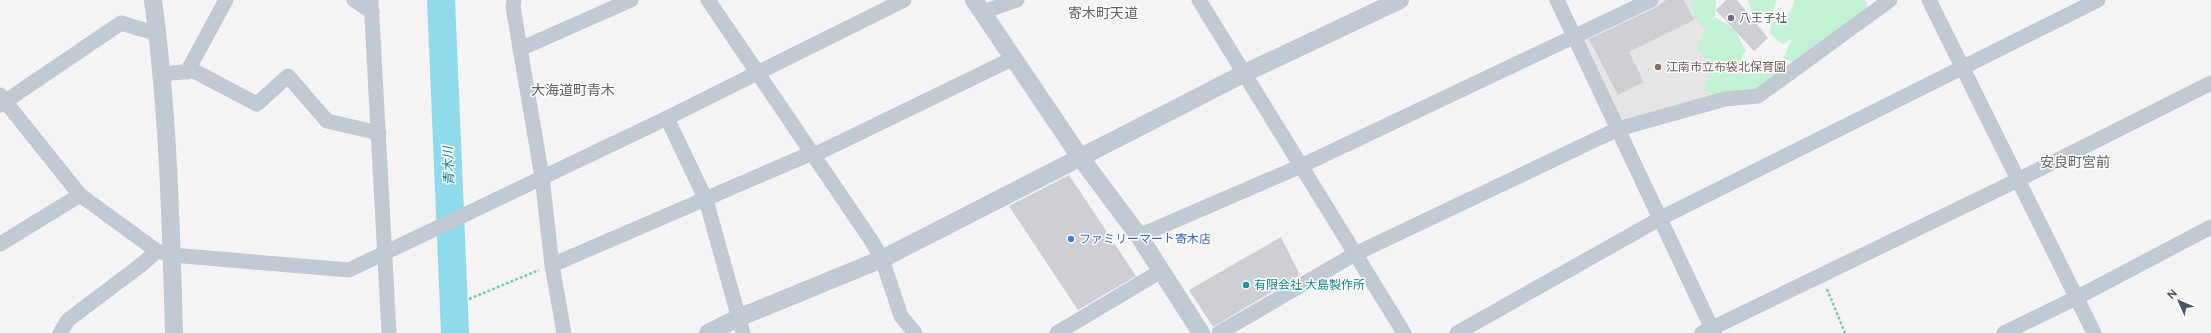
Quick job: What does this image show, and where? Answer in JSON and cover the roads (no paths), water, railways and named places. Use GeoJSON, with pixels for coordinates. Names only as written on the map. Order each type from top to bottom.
{"type":"FeatureCollection","features":[{"type":"Feature","properties":{"kind":"street"},"geometry":{"type":"LineString","coordinates":[[153,0],[158,34],[170,188],[164,253],[174,333]]}},
{"type":"Feature","properties":{"kind":"street"},"geometry":{"type":"LineString","coordinates":[[187,72],[226,0]]}},
{"type":"Feature","properties":{"kind":"street"},"geometry":{"type":"LineString","coordinates":[[354,0],[372,6],[389,333]]}},
{"type":"Feature","properties":{"kind":"street"},"geometry":{"type":"LineString","coordinates":[[514,0],[513,7],[542,177],[552,265],[564,333]]}},
{"type":"Feature","properties":{"kind":"street"},"geometry":{"type":"LineString","coordinates":[[520,49],[631,0]]}},
{"type":"Feature","properties":{"kind":"street"},"geometry":{"type":"LineString","coordinates":[[708,0],[758,72],[882,259],[902,316],[915,333]]}},
{"type":"Feature","properties":{"kind":"street"},"geometry":{"type":"LineString","coordinates":[[158,34],[121,23],[2,100],[80,195],[164,253],[349,270],[667,118],[904,0]]}},
{"type":"Feature","properties":{"kind":"street"},"geometry":{"type":"LineString","coordinates":[[1017,0],[979,6],[1080,157],[1139,236],[1201,333]]}},
{"type":"Feature","properties":{"kind":"street"},"geometry":{"type":"LineString","coordinates":[[1199,0],[1404,333]]}},
{"type":"Feature","properties":{"kind":"street"},"geometry":{"type":"LineString","coordinates":[[708,333],[741,326],[882,259],[1245,73],[1400,0]]}},
{"type":"Feature","properties":{"kind":"street"},"geometry":{"type":"LineString","coordinates":[[1557,0],[1661,218],[1709,332],[2211,83]]}},
{"type":"Feature","properties":{"kind":"street"},"geometry":{"type":"LineString","coordinates":[[1139,236],[1301,166],[1651,0]]}},
{"type":"Feature","properties":{"kind":"street"},"geometry":{"type":"LineString","coordinates":[[1218,333],[1355,254],[1618,129],[1725,99],[1758,96],[1890,0]]}},
{"type":"Feature","properties":{"kind":"street"},"geometry":{"type":"LineString","coordinates":[[1929,0],[2094,333]]}},
{"type":"Feature","properties":{"kind":"street"},"geometry":{"type":"LineString","coordinates":[[1457,333],[1661,218],[2098,0]]}},
{"type":"Feature","properties":{"kind":"street"},"geometry":{"type":"LineString","coordinates":[[552,265],[813,154],[1014,58]]}},
{"type":"Feature","properties":{"kind":"street"},"geometry":{"type":"LineString","coordinates":[[161,74],[194,71],[257,104],[288,76],[327,121],[379,133]]}},
{"type":"Feature","properties":{"kind":"street"},"geometry":{"type":"LineString","coordinates":[[667,118],[706,200],[741,326]]}},
{"type":"Feature","properties":{"kind":"street"},"geometry":{"type":"LineString","coordinates":[[0,244],[80,195]]}},
{"type":"Feature","properties":{"kind":"street"},"geometry":{"type":"LineString","coordinates":[[2004,333],[2076,298],[2211,227]]}},
{"type":"Feature","properties":{"kind":"street"},"geometry":{"type":"LineString","coordinates":[[60,333],[68,320],[141,265],[164,253]]}},
{"type":"Feature","properties":{"kind":"street"},"geometry":{"type":"LineString","coordinates":[[1057,333],[1161,270]]}},
{"type":"Feature","properties":{"kind":"waterway","name":"青木川"},"geometry":{"type":"LineString","coordinates":[[441,0],[455,333]]}},
{"type":"Feature","properties":{"kind":"place","name":"八王子社"},"geometry":{"type":"Point","coordinates":[1731,18]}},
{"type":"Feature","properties":{"kind":"place","name":"江南市立布袋北保育園"},"geometry":{"type":"Point","coordinates":[1658,67]}},
{"type":"Feature","properties":{"kind":"place","name":"ファミリーマート寄木店"},"geometry":{"type":"Point","coordinates":[1071,239]}},
{"type":"Feature","properties":{"kind":"place","name":"有限会社 大島製作所"},"geometry":{"type":"Point","coordinates":[1246,285]}},
{"type":"Feature","properties":{"kind":"district","name":"寄木町天道"},"geometry":{"type":"Point","coordinates":[1103,13]}},
{"type":"Feature","properties":{"kind":"district","name":"大海道町青木"},"geometry":{"type":"Point","coordinates":[573,90]}},
{"type":"Feature","properties":{"kind":"district","name":"安良町宮前"},"geometry":{"type":"Point","coordinates":[2075,162]}}]}
